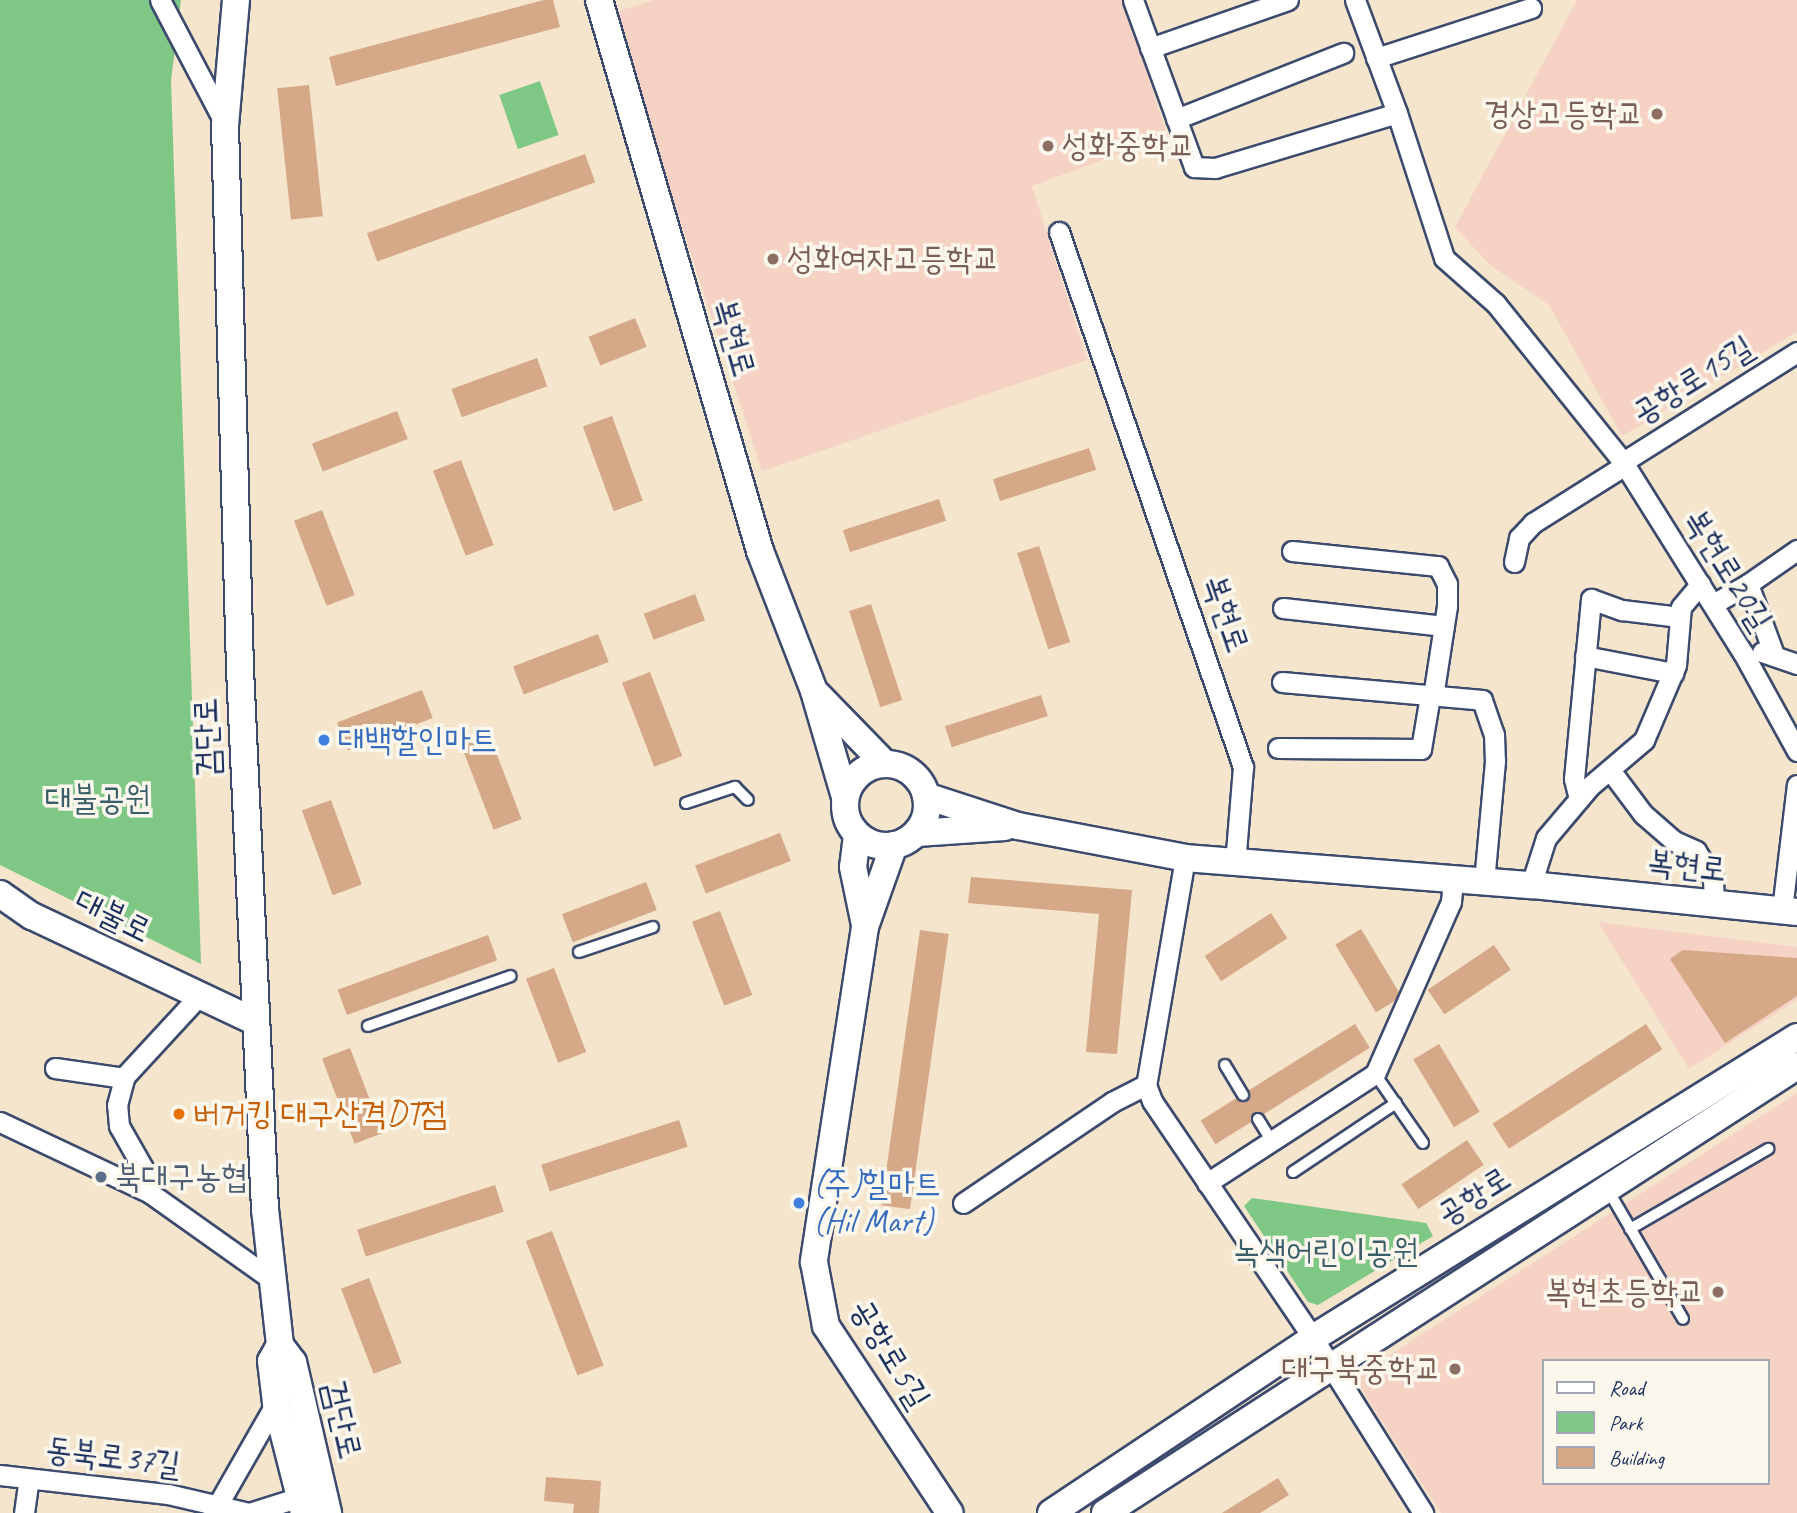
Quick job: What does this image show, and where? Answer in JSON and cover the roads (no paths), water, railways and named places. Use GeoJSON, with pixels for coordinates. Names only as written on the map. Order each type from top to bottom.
{"type":"FeatureCollection","features":[{"type":"Feature","properties":{"kind":"main road","name":"검단로"},"geometry":{"type":"LineString","coordinates":[[236,0],[225,125],[254,1021],[265,1209],[280,1345],[293,1362],[328,1513]]}},
{"type":"Feature","properties":{"kind":"main road","name":"복현로"},"geometry":{"type":"LineString","coordinates":[[599,0],[760,551],[814,691],[845,797]]}},
{"type":"Feature","properties":{"kind":"main road"},"geometry":{"type":"LineString","coordinates":[[814,691],[886,764],[912,773],[926,796],[927,809],[905,839],[865,927]]}},
{"type":"Feature","properties":{"kind":"main road"},"geometry":{"type":"LineString","coordinates":[[865,927],[853,867],[857,835],[845,811],[845,797],[860,774],[886,764]]}},
{"type":"Feature","properties":{"kind":"main road"},"geometry":{"type":"LineString","coordinates":[[926,796],[1018,827]]}},
{"type":"Feature","properties":{"kind":"main road","name":"복현로"},"geometry":{"type":"LineString","coordinates":[[1018,827],[1185,858],[1235,864],[1453,878],[1790,911]]}},
{"type":"Feature","properties":{"kind":"main road"},"geometry":{"type":"LineString","coordinates":[[857,835],[881,846],[905,839],[1018,827]]}},
{"type":"Feature","properties":{"kind":"main road","name":"대불로"},"geometry":{"type":"LineString","coordinates":[[0,894],[32,916],[198,997],[254,1021]]}},
{"type":"Feature","properties":{"kind":"main road","name":"공항로5길"},"geometry":{"type":"LineString","coordinates":[[865,927],[820,1198],[814,1262],[817,1295],[826,1326],[950,1513]]}},
{"type":"Feature","properties":{"kind":"main road","name":"공항로"},"geometry":{"type":"LineString","coordinates":[[1051,1513],[1313,1338],[1797,1037]]}},
{"type":"Feature","properties":{"kind":"main road","name":"공항로"},"geometry":{"type":"LineString","coordinates":[[1105,1513],[1797,1066]]}},
{"type":"Feature","properties":{"kind":"main road","name":"검단로"},"geometry":{"type":"LineString","coordinates":[[280,1345],[271,1361],[276,1403],[302,1505]]}},
{"type":"Feature","properties":{"kind":"street","name":"검단로"},"geometry":{"type":"LineString","coordinates":[[160,0],[225,125]]}},
{"type":"Feature","properties":{"kind":"street"},"geometry":{"type":"LineString","coordinates":[[1133,0],[1194,167],[1215,168],[1397,113]]}},
{"type":"Feature","properties":{"kind":"street"},"geometry":{"type":"LineString","coordinates":[[1150,48],[1289,0]]}},
{"type":"Feature","properties":{"kind":"street","name":"복현로20길"},"geometry":{"type":"LineString","coordinates":[[1354,0],[1397,113],[1444,258],[1496,304],[1624,463],[1743,653],[1797,751]]}},
{"type":"Feature","properties":{"kind":"street"},"geometry":{"type":"LineString","coordinates":[[1376,58],[1531,8]]}},
{"type":"Feature","properties":{"kind":"street"},"geometry":{"type":"LineString","coordinates":[[1176,119],[1343,53]]}},
{"type":"Feature","properties":{"kind":"street","name":"복현로"},"geometry":{"type":"LineString","coordinates":[[1059,232],[1243,767],[1235,864]]}},
{"type":"Feature","properties":{"kind":"street","name":"공항로15길"},"geometry":{"type":"LineString","coordinates":[[1514,562],[1519,538],[1533,523],[1797,352]]}},
{"type":"Feature","properties":{"kind":"street"},"geometry":{"type":"LineString","coordinates":[[1713,604],[1748,584],[1797,550]]}},
{"type":"Feature","properties":{"kind":"street"},"geometry":{"type":"LineString","coordinates":[[1278,748],[1421,748],[1444,626],[1447,584],[1438,566],[1292,551]]}},
{"type":"Feature","properties":{"kind":"street"},"geometry":{"type":"LineString","coordinates":[[1531,885],[1546,838],[1578,799],[1644,740],[1673,673],[1681,607],[1700,584]]}},
{"type":"Feature","properties":{"kind":"street"},"geometry":{"type":"LineString","coordinates":[[1748,584],[1773,652]]}},
{"type":"Feature","properties":{"kind":"street"},"geometry":{"type":"LineString","coordinates":[[1578,799],[1574,779],[1591,600],[1622,610],[1679,617]]}},
{"type":"Feature","properties":{"kind":"street"},"geometry":{"type":"LineString","coordinates":[[1283,608],[1444,626]]}},
{"type":"Feature","properties":{"kind":"street"},"geometry":{"type":"LineString","coordinates":[[1743,653],[1773,652],[1797,664]]}},
{"type":"Feature","properties":{"kind":"street"},"geometry":{"type":"LineString","coordinates":[[1585,656],[1673,673]]}},
{"type":"Feature","properties":{"kind":"street"},"geometry":{"type":"LineString","coordinates":[[1282,682],[1482,700],[1494,734],[1484,881]]}},
{"type":"Feature","properties":{"kind":"street"},"geometry":{"type":"LineString","coordinates":[[1610,770],[1643,814],[1674,841],[1696,850],[1713,878],[1714,905]]}},
{"type":"Feature","properties":{"kind":"street"},"geometry":{"type":"LineString","coordinates":[[1790,911],[1797,785]]}},
{"type":"Feature","properties":{"kind":"street"},"geometry":{"type":"LineString","coordinates":[[1185,858],[1146,1085],[1152,1101],[1313,1338],[1423,1513]]}},
{"type":"Feature","properties":{"kind":"street"},"geometry":{"type":"LineString","coordinates":[[1207,1183],[1376,1074],[1451,902],[1453,878]]}},
{"type":"Feature","properties":{"kind":"street"},"geometry":{"type":"LineString","coordinates":[[150,1194],[143,1168],[119,1126],[117,1105],[124,1078],[198,997]]}},
{"type":"Feature","properties":{"kind":"street"},"geometry":{"type":"LineString","coordinates":[[55,1068],[124,1078]]}},
{"type":"Feature","properties":{"kind":"street"},"geometry":{"type":"LineString","coordinates":[[963,1203],[1112,1102],[1146,1085]]}},
{"type":"Feature","properties":{"kind":"street"},"geometry":{"type":"LineString","coordinates":[[3,1129],[150,1194],[274,1281]]}},
{"type":"Feature","properties":{"kind":"street"},"geometry":{"type":"LineString","coordinates":[[215,1509],[276,1403]]}},
{"type":"Feature","properties":{"kind":"street","name":"동북로37길"},"geometry":{"type":"LineString","coordinates":[[0,1475],[168,1494],[215,1509],[248,1513],[302,1505]]}},
{"type":"Feature","properties":{"kind":"street"},"geometry":{"type":"LineString","coordinates":[[24,1513],[29,1479]]}},
{"type":"Feature","properties":{"kind":"lane"},"geometry":{"type":"LineString","coordinates":[[686,803],[735,787],[748,800]]}},
{"type":"Feature","properties":{"kind":"lane"},"geometry":{"type":"LineString","coordinates":[[579,952],[653,927]]}},
{"type":"Feature","properties":{"kind":"lane"},"geometry":{"type":"LineString","coordinates":[[368,1026],[511,976]]}},
{"type":"Feature","properties":{"kind":"lane"},"geometry":{"type":"LineString","coordinates":[[1225,1065],[1243,1095]]}},
{"type":"Feature","properties":{"kind":"lane"},"geometry":{"type":"LineString","coordinates":[[1376,1074],[1423,1143]]}},
{"type":"Feature","properties":{"kind":"lane"},"geometry":{"type":"LineString","coordinates":[[1293,1172],[1396,1103]]}},
{"type":"Feature","properties":{"kind":"lane"},"geometry":{"type":"LineString","coordinates":[[1258,1119],[1272,1141]]}},
{"type":"Feature","properties":{"kind":"lane"},"geometry":{"type":"LineString","coordinates":[[1630,1229],[1768,1149]]}},
{"type":"Feature","properties":{"kind":"lane"},"geometry":{"type":"LineString","coordinates":[[1606,1187],[1683,1319]]}},
{"type":"Feature","properties":{"kind":"place","name":"경상고등학교"},"geometry":{"type":"Point","coordinates":[1657,114]}},
{"type":"Feature","properties":{"kind":"place","name":"성화중학교"},"geometry":{"type":"Point","coordinates":[1048,146]}},
{"type":"Feature","properties":{"kind":"place","name":"성화여자고등학교"},"geometry":{"type":"Point","coordinates":[773,259]}},
{"type":"Feature","properties":{"kind":"place","name":"대백할인마트"},"geometry":{"type":"Point","coordinates":[324,740]}},
{"type":"Feature","properties":{"kind":"place","name":"버거킹 대구산격DT점"},"geometry":{"type":"Point","coordinates":[179,1114]}},
{"type":"Feature","properties":{"kind":"place","name":"북대구농협"},"geometry":{"type":"Point","coordinates":[101,1177]}},
{"type":"Feature","properties":{"kind":"place","name":"(주)힐마트 (Hil Mart)"},"geometry":{"type":"Point","coordinates":[799,1203]}},
{"type":"Feature","properties":{"kind":"place","name":"복현초등학교"},"geometry":{"type":"Point","coordinates":[1718,1292]}},
{"type":"Feature","properties":{"kind":"place","name":"대구북중학교"},"geometry":{"type":"Point","coordinates":[1455,1369]}},
{"type":"Feature","properties":{"kind":"park label","name":"대불공원"},"geometry":{"type":"Point","coordinates":[98,799]}},
{"type":"Feature","properties":{"kind":"park label","name":"녹색어린이공원"},"geometry":{"type":"Point","coordinates":[1326,1252]}}]}
